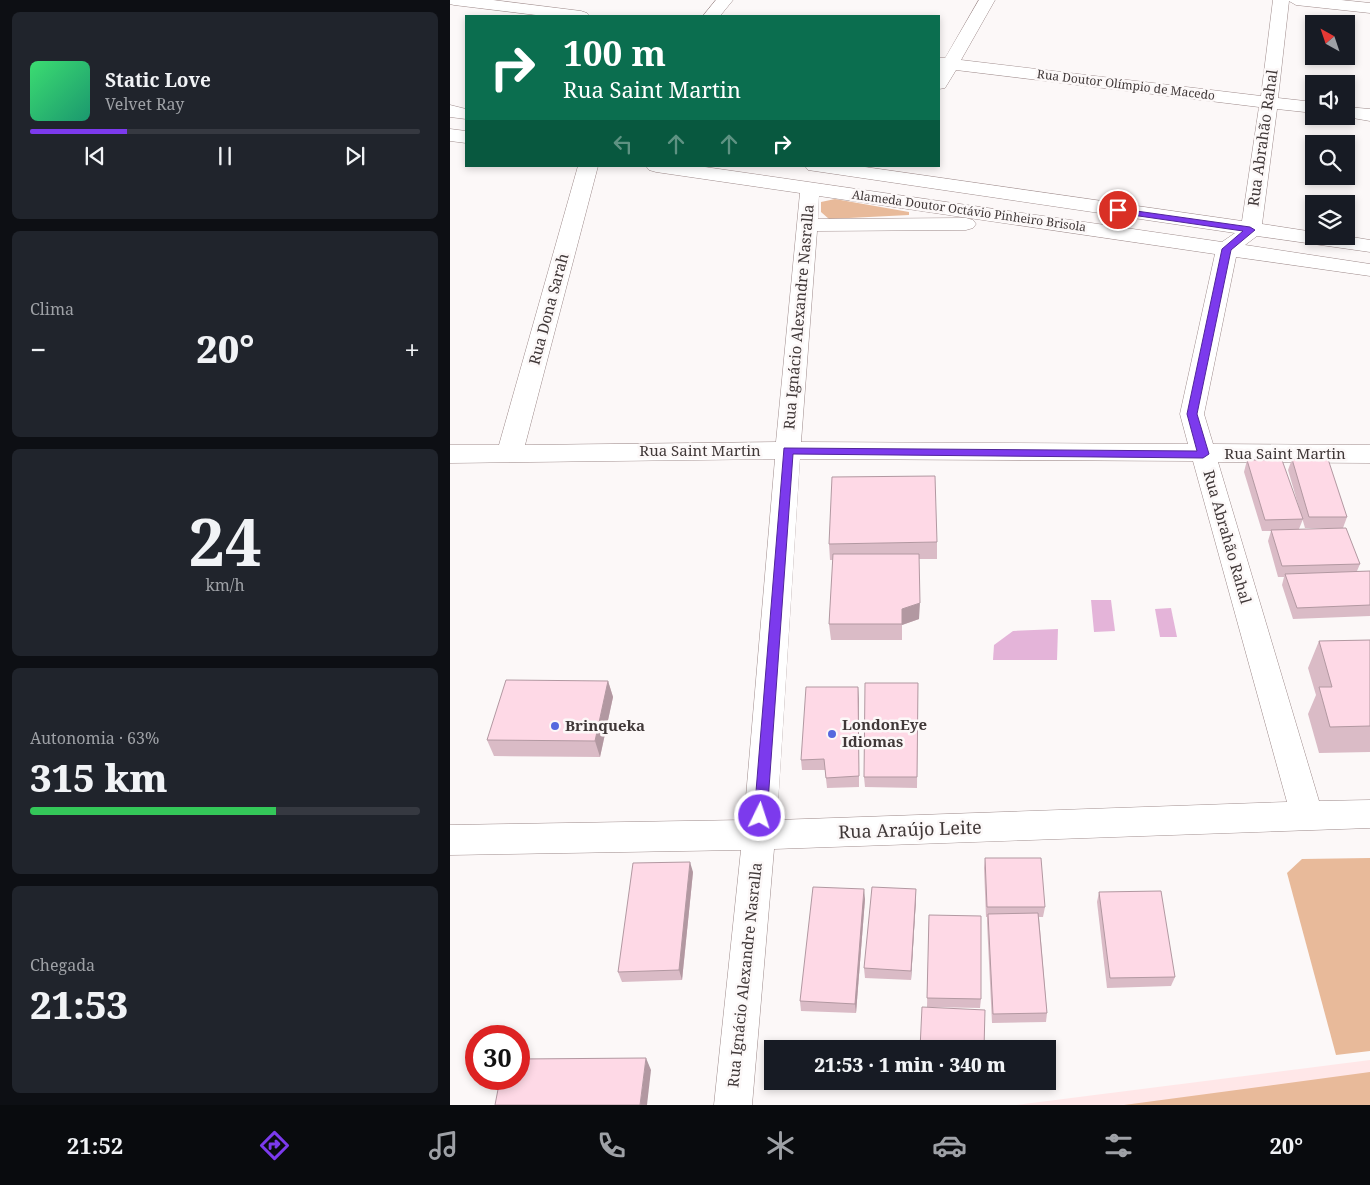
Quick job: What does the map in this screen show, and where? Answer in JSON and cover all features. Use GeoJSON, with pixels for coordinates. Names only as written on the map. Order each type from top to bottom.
{"type":"FeatureCollection","features":[{"type":"Feature","properties":{"kind":"street"},"geometry":{"type":"LineString","coordinates":[[454,0],[573,15]]}},
{"type":"Feature","properties":{"kind":"street"},"geometry":{"type":"LineString","coordinates":[[713,15],[725,0]]}},
{"type":"Feature","properties":{"kind":"street"},"geometry":{"type":"LineString","coordinates":[[940,80],[944,64],[987,0]]}},
{"type":"Feature","properties":{"kind":"street","name":"Rua Abrahão Rahal"},"geometry":{"type":"LineString","coordinates":[[1250,230],[1269,102],[1281,0]]}},
{"type":"Feature","properties":{"kind":"street"},"geometry":{"type":"LineString","coordinates":[[1296,0],[1370,8]]}},
{"type":"Feature","properties":{"kind":"street","name":"Rua Doutor Olímpio de Macedo"},"geometry":{"type":"LineString","coordinates":[[944,64],[1305,107]]}},
{"type":"Feature","properties":{"kind":"street"},"geometry":{"type":"LineString","coordinates":[[450,112],[465,114]]}},
{"type":"Feature","properties":{"kind":"street"},"geometry":{"type":"LineString","coordinates":[[1355,113],[1370,115]]}},
{"type":"Feature","properties":{"kind":"street"},"geometry":{"type":"LineString","coordinates":[[450,135],[465,137]]}},
{"type":"Feature","properties":{"kind":"street","name":"Rua Dona Sarah"},"geometry":{"type":"LineString","coordinates":[[510,452],[588,167]]}},
{"type":"Feature","properties":{"kind":"street","name":"Alameda Doutor Octávio Pinheiro Brisola"},"geometry":{"type":"LineString","coordinates":[[670,167],[813,177],[893,172],[1250,230],[1370,246]]}},
{"type":"Feature","properties":{"kind":"street"},"geometry":{"type":"LineString","coordinates":[[876,197],[893,172]]}},
{"type":"Feature","properties":{"kind":"street","name":"Alameda Doutor Octávio Pinheiro Brisola"},"geometry":{"type":"LineString","coordinates":[[813,177],[876,197],[1370,270]]}},
{"type":"Feature","properties":{"kind":"street","name":"Rua Ignácio Alexandre Nasralla"},"geometry":{"type":"LineString","coordinates":[[733,1105],[759,835],[788,450],[807,226],[813,177]]}},
{"type":"Feature","properties":{"kind":"street"},"geometry":{"type":"LineString","coordinates":[[807,226],[1054,224]]}},
{"type":"Feature","properties":{"kind":"street"},"geometry":{"type":"LineString","coordinates":[[1227,249],[1250,230]]}},
{"type":"Feature","properties":{"kind":"street","name":"Rua Abrahão Rahal"},"geometry":{"type":"LineString","coordinates":[[1227,249],[1192,414],[1308,815]]}},
{"type":"Feature","properties":{"kind":"street","name":"Rua Saint Martin"},"geometry":{"type":"LineString","coordinates":[[450,454],[788,450],[1370,454]]}},
{"type":"Feature","properties":{"kind":"street","name":"Rua Araújo Leite"},"geometry":{"type":"LineString","coordinates":[[450,840],[759,835],[1370,814]]}},
{"type":"Feature","properties":{"kind":"shaded area"},"geometry":{"type":"Polygon","coordinates":[[[835,199],[909,212],[909,215],[829,219],[821,212],[821,202],[835,199]]]}},
{"type":"Feature","properties":{"kind":"shaded area"},"geometry":{"type":"Polygon","coordinates":[[[1091,600],[1111,600],[1115,631],[1094,632],[1091,600]]]}},
{"type":"Feature","properties":{"kind":"shaded area"},"geometry":{"type":"Polygon","coordinates":[[[1171,608],[1177,637],[1160,637],[1155,609],[1171,608]]]}},
{"type":"Feature","properties":{"kind":"shaded area"},"geometry":{"type":"Polygon","coordinates":[[[1058,629],[1057,660],[993,660],[994,645],[1013,631],[1058,629]]]}},
{"type":"Feature","properties":{"kind":"shaded area"},"geometry":{"type":"Polygon","coordinates":[[[1370,858],[1370,1051],[1336,1055],[1287,873],[1302,859],[1370,858]]]}},
{"type":"Feature","properties":{"kind":"shaded area"},"geometry":{"type":"Polygon","coordinates":[[[1370,1060],[1370,1105],[1016,1105],[1370,1060]]]}},
{"type":"Feature","properties":{"kind":"shaded area"},"geometry":{"type":"Polygon","coordinates":[[[1370,1072],[1370,1105],[1124,1105],[1370,1072]]]}},
{"type":"Feature","properties":{"kind":"building"},"geometry":{"type":"Polygon","coordinates":[[[1292,459],[1328,459],[1347,517],[1309,517],[1292,459]]]}},
{"type":"Feature","properties":{"kind":"building"},"geometry":{"type":"Polygon","coordinates":[[[1247,460],[1282,460],[1303,519],[1265,520],[1247,460]]]}},
{"type":"Feature","properties":{"kind":"building"},"geometry":{"type":"Polygon","coordinates":[[[935,476],[937,542],[829,544],[832,477],[935,476]]]}},
{"type":"Feature","properties":{"kind":"building"},"geometry":{"type":"Polygon","coordinates":[[[1346,528],[1360,564],[1282,566],[1271,530],[1346,528]]]}},
{"type":"Feature","properties":{"kind":"building"},"geometry":{"type":"Polygon","coordinates":[[[833,554],[919,554],[920,603],[902,609],[902,624],[829,624],[833,554]]]}},
{"type":"Feature","properties":{"kind":"building"},"geometry":{"type":"Polygon","coordinates":[[[1370,571],[1370,605],[1297,608],[1285,574],[1370,571]]]}},
{"type":"Feature","properties":{"kind":"building"},"geometry":{"type":"Polygon","coordinates":[[[1370,640],[1370,726],[1330,727],[1319,687],[1332,687],[1319,641],[1370,640]]]}},
{"type":"Feature","properties":{"kind":"building","name":"Brinqueka"},"geometry":{"type":"Polygon","coordinates":[[[506,680],[608,681],[595,741],[487,740],[506,680]]]}},
{"type":"Feature","properties":{"kind":"building"},"geometry":{"type":"Polygon","coordinates":[[[865,683],[918,683],[917,777],[864,777],[865,683]]]}},
{"type":"Feature","properties":{"kind":"building","name":"LondonEye Idiomas"},"geometry":{"type":"Polygon","coordinates":[[[806,687],[858,687],[859,776],[826,778],[824,759],[801,760],[806,687]]]}},
{"type":"Feature","properties":{"kind":"building"},"geometry":{"type":"Polygon","coordinates":[[[985,858],[1041,858],[1045,907],[987,907],[985,858]]]}},
{"type":"Feature","properties":{"kind":"building"},"geometry":{"type":"Polygon","coordinates":[[[690,862],[679,970],[618,972],[633,863],[690,862]]]}},
{"type":"Feature","properties":{"kind":"building"},"geometry":{"type":"Polygon","coordinates":[[[813,887],[864,889],[855,1004],[800,1001],[813,887]]]}},
{"type":"Feature","properties":{"kind":"building"},"geometry":{"type":"Polygon","coordinates":[[[872,887],[916,889],[911,971],[864,968],[872,887]]]}},
{"type":"Feature","properties":{"kind":"building"},"geometry":{"type":"Polygon","coordinates":[[[1161,891],[1175,977],[1110,978],[1099,892],[1161,891]]]}},
{"type":"Feature","properties":{"kind":"building"},"geometry":{"type":"Polygon","coordinates":[[[1038,913],[1047,1013],[993,1014],[988,914],[1038,913]]]}},
{"type":"Feature","properties":{"kind":"building"},"geometry":{"type":"Polygon","coordinates":[[[929,915],[981,916],[981,999],[927,998],[929,915]]]}},
{"type":"Feature","properties":{"kind":"building"},"geometry":{"type":"Polygon","coordinates":[[[922,1007],[985,1010],[984,1040],[920,1040],[922,1007]]]}},
{"type":"Feature","properties":{"kind":"building"},"geometry":{"type":"Polygon","coordinates":[[[646,1058],[640,1105],[495,1105],[498,1090],[530,1090],[530,1059],[646,1058]]]}},
{"type":"Feature","properties":{"kind":"place","name":"Brinqueka"},"geometry":{"type":"Point","coordinates":[555,726]}},
{"type":"Feature","properties":{"kind":"place","name":"LondonEye Idiomas"},"geometry":{"type":"Point","coordinates":[832,734]}},
{"type":"Feature","properties":{"kind":"route"},"geometry":{"type":"LineString","coordinates":[[760,816],[788,450],[1203,454],[1192,414],[1227,249],[1250,230],[1118,210]]}}]}
